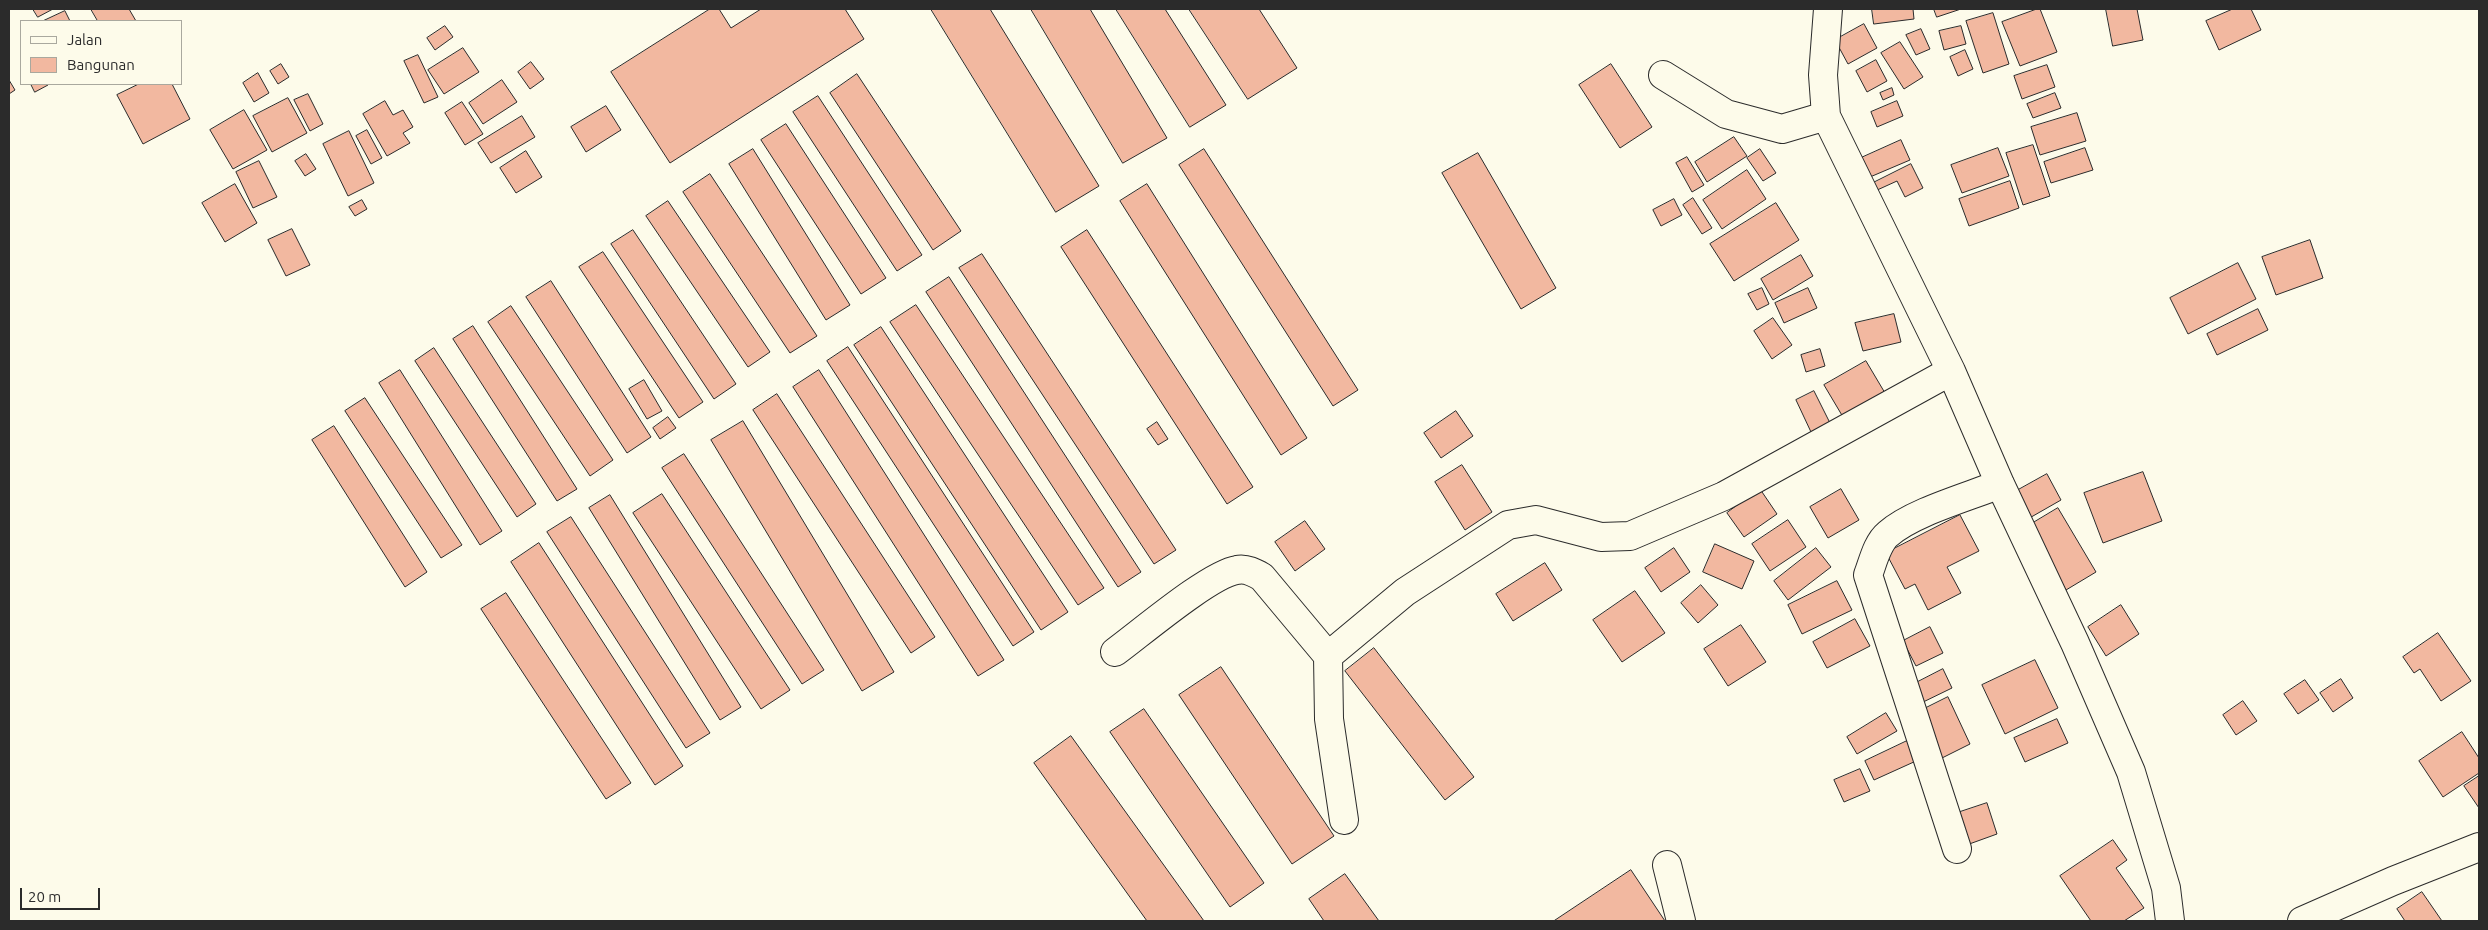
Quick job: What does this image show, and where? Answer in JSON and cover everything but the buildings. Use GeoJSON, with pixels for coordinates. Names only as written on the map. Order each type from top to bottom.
{"type":"FeatureCollection","features":[{"type":"Feature","properties":{"kind":"street"},"geometry":{"type":"LineString","coordinates":[[1828,9],[1823,75],[1826,116],[1951,371],[2000,484],[2075,643],[2131,772],[2166,888],[2170,921]]}},
{"type":"Feature","properties":{"kind":"street"},"geometry":{"type":"LineString","coordinates":[[1663,75],[1726,114],[1782,129],[1826,116]]}},
{"type":"Feature","properties":{"kind":"street"},"geometry":{"type":"LineString","coordinates":[[1328,656],[1406,592],[1508,525],[1536,520],[1601,537],[1616,538],[1630,536],[1724,496],[1951,371]]}},
{"type":"Feature","properties":{"kind":"street"},"geometry":{"type":"LineString","coordinates":[[1957,849],[1868,575],[1876,553],[1887,535],[1909,520],[2000,484]]}},
{"type":"Feature","properties":{"kind":"street"},"geometry":{"type":"LineString","coordinates":[[1115,652],[1214,579],[1239,569],[1253,572],[1262,577],[1328,656],[1329,720],[1344,820]]}},
{"type":"Feature","properties":{"kind":"street"},"geometry":{"type":"LineString","coordinates":[[2302,921],[2393,881],[2479,847]]}},
{"type":"Feature","properties":{"kind":"street"},"geometry":{"type":"LineString","coordinates":[[1667,865],[1681,921]]}}]}
